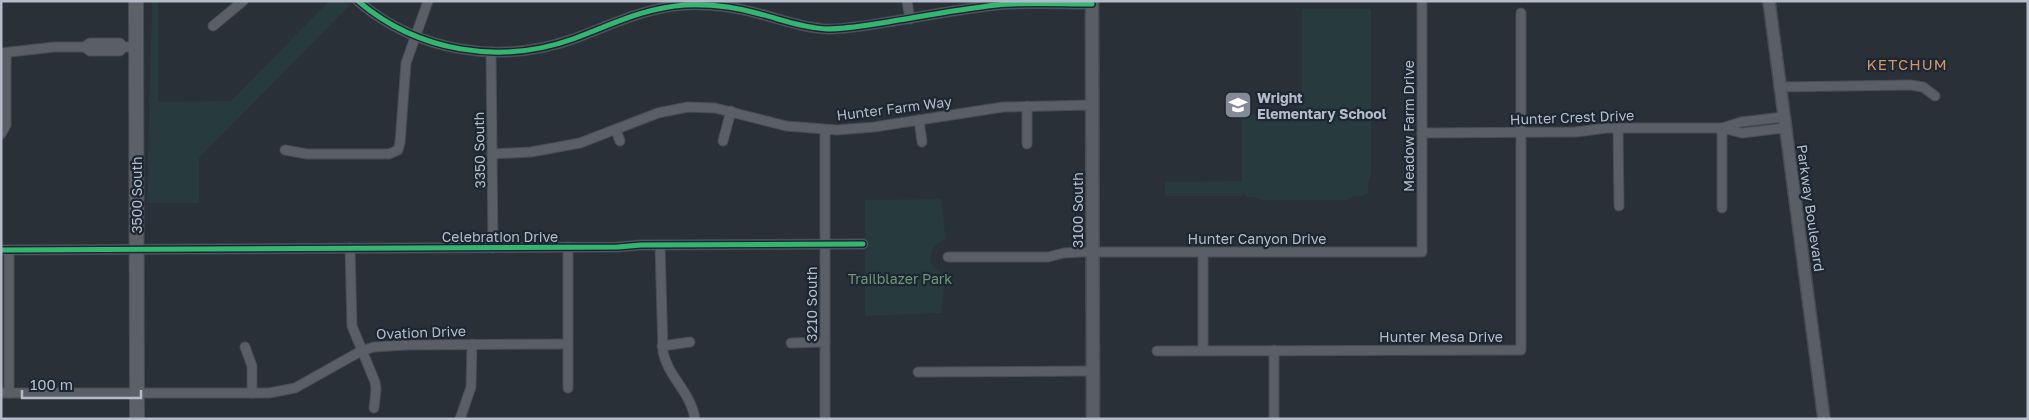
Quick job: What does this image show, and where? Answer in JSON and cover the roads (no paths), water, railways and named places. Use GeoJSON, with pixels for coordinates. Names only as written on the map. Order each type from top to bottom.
{"type":"FeatureCollection","features":[{"type":"Feature","properties":{"kind":"main road","name":"3500 South"},"geometry":{"type":"LineString","coordinates":[[136,1],[130,47],[136,250],[137,419]]}},
{"type":"Feature","properties":{"kind":"main road","name":"3100 South"},"geometry":{"type":"LineString","coordinates":[[1092,3],[1093,419]]}},
{"type":"Feature","properties":{"kind":"street"},"geometry":{"type":"LineString","coordinates":[[213,26],[243,1]]}},
{"type":"Feature","properties":{"kind":"street"},"geometry":{"type":"LineString","coordinates":[[358,1],[384,20],[414,36],[457,48],[492,52],[540,48],[575,38],[637,14],[686,5],[736,8],[789,23],[825,29],[853,28],[1001,5],[1092,3]]}},
{"type":"Feature","properties":{"kind":"street"},"geometry":{"type":"LineString","coordinates":[[285,150],[307,154],[389,154],[398,150],[406,63],[428,1]]}},
{"type":"Feature","properties":{"kind":"street"},"geometry":{"type":"LineString","coordinates":[[907,1],[910,19]]}},
{"type":"Feature","properties":{"kind":"street","name":"Meadow Farm Drive"},"geometry":{"type":"LineString","coordinates":[[1422,1],[1422,252]]}},
{"type":"Feature","properties":{"kind":"street","name":"Parkway Boulevard"},"geometry":{"type":"LineString","coordinates":[[1768,1],[1824,419]]}},
{"type":"Feature","properties":{"kind":"street"},"geometry":{"type":"LineString","coordinates":[[1521,13],[1521,132]]}},
{"type":"Feature","properties":{"kind":"street"},"geometry":{"type":"LineString","coordinates":[[1,134],[6,125],[4,53],[54,47],[84,47],[90,50],[120,51],[130,47]]}},
{"type":"Feature","properties":{"kind":"street","name":"3350 South"},"geometry":{"type":"LineString","coordinates":[[492,52],[493,248]]}},
{"type":"Feature","properties":{"kind":"street"},"geometry":{"type":"LineString","coordinates":[[1779,87],[1910,85],[1923,87],[1935,96]]}},
{"type":"Feature","properties":{"kind":"street","name":"Hunter Farm Way"},"geometry":{"type":"LineString","coordinates":[[492,154],[531,152],[562,147],[616,130],[658,113],[680,108],[706,107],[772,124],[824,130],[862,129],[996,108],[1092,105]]}},
{"type":"Feature","properties":{"kind":"street"},"geometry":{"type":"LineString","coordinates":[[1027,106],[1027,144]]}},
{"type":"Feature","properties":{"kind":"street"},"geometry":{"type":"LineString","coordinates":[[722,141],[731,112]]}},
{"type":"Feature","properties":{"kind":"street"},"geometry":{"type":"LineString","coordinates":[[919,120],[922,142]]}},
{"type":"Feature","properties":{"kind":"street","name":"Hunter Crest Drive"},"geometry":{"type":"LineString","coordinates":[[1422,133],[1576,132],[1603,128],[1722,128],[1742,133],[1784,123]]}},
{"type":"Feature","properties":{"kind":"street"},"geometry":{"type":"LineString","coordinates":[[1618,128],[1619,206]]}},
{"type":"Feature","properties":{"kind":"street"},"geometry":{"type":"LineString","coordinates":[[1722,128],[1722,208]]}},
{"type":"Feature","properties":{"kind":"street"},"geometry":{"type":"LineString","coordinates":[[616,130],[620,141]]}},
{"type":"Feature","properties":{"kind":"street","name":"3210 South"},"geometry":{"type":"LineString","coordinates":[[824,130],[825,419]]}},
{"type":"Feature","properties":{"kind":"street","name":"Hunter Mesa Drive"},"geometry":{"type":"LineString","coordinates":[[1157,350],[1521,350],[1521,132]]}},
{"type":"Feature","properties":{"kind":"street","name":"Celebration Drive"},"geometry":{"type":"LineString","coordinates":[[5,250],[863,244]]}},
{"type":"Feature","properties":{"kind":"street"},"geometry":{"type":"LineString","coordinates":[[660,245],[662,346],[667,367],[690,400],[695,419]]}},
{"type":"Feature","properties":{"kind":"street"},"geometry":{"type":"LineString","coordinates":[[568,247],[568,388]]}},
{"type":"Feature","properties":{"kind":"street"},"geometry":{"type":"LineString","coordinates":[[350,248],[351,318],[354,333],[375,382],[374,408]]}},
{"type":"Feature","properties":{"kind":"street"},"geometry":{"type":"LineString","coordinates":[[5,250],[5,393]]}},
{"type":"Feature","properties":{"kind":"street","name":"Hunter Canyon Drive"},"geometry":{"type":"LineString","coordinates":[[948,257],[1048,257],[1068,252],[1422,252]]}},
{"type":"Feature","properties":{"kind":"street"},"geometry":{"type":"LineString","coordinates":[[1203,252],[1203,350]]}},
{"type":"Feature","properties":{"kind":"street"},"geometry":{"type":"LineString","coordinates":[[662,346],[690,342]]}},
{"type":"Feature","properties":{"kind":"street"},"geometry":{"type":"LineString","coordinates":[[791,343],[825,342]]}},
{"type":"Feature","properties":{"kind":"street"},"geometry":{"type":"LineString","coordinates":[[460,419],[472,387],[472,344]]}},
{"type":"Feature","properties":{"kind":"street","name":"Ovation Drive"},"geometry":{"type":"LineString","coordinates":[[5,393],[280,392],[295,388],[362,350],[374,346],[568,344]]}},
{"type":"Feature","properties":{"kind":"street"},"geometry":{"type":"LineString","coordinates":[[245,347],[252,366],[252,393]]}},
{"type":"Feature","properties":{"kind":"street"},"geometry":{"type":"LineString","coordinates":[[1274,350],[1274,419]]}},
{"type":"Feature","properties":{"kind":"street"},"geometry":{"type":"LineString","coordinates":[[918,372],[1092,371]]}},
{"type":"Feature","properties":{"kind":"place","name":"Wright Elementary School"},"geometry":{"type":"Point","coordinates":[1238,105]}},
{"type":"Feature","properties":{"kind":"district","name":"KETCHUM"},"geometry":{"type":"Point","coordinates":[1907,64]}},
{"type":"Feature","properties":{"kind":"park label","name":"Trailblazer Park"},"geometry":{"type":"Point","coordinates":[900,278]}}]}
